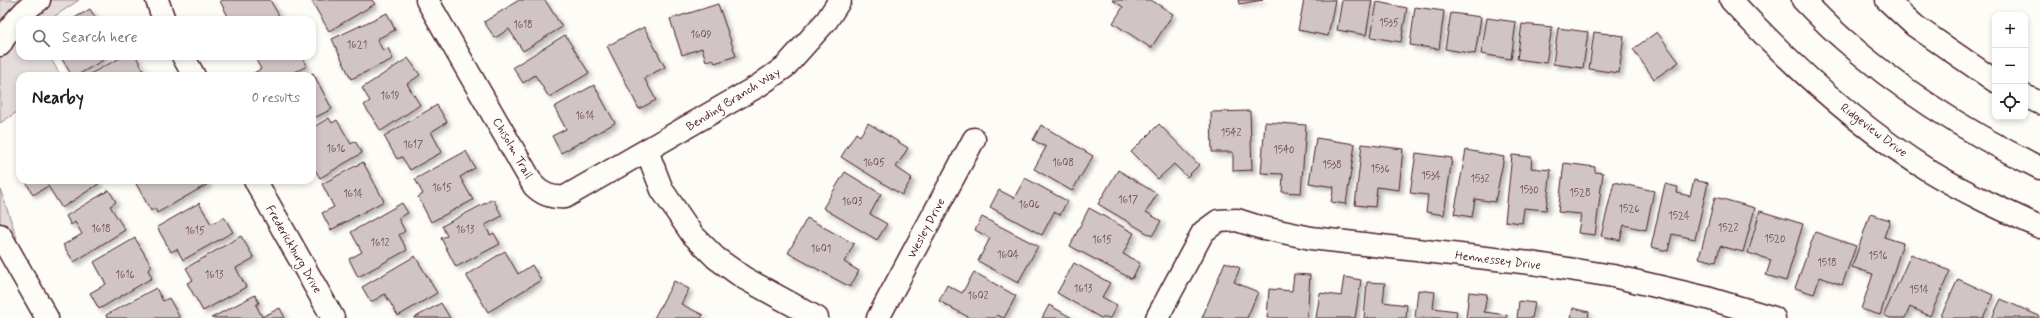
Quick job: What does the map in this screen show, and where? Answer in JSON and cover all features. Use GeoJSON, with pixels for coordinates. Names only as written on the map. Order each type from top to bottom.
{"type":"FeatureCollection","features":[{"type":"Feature","properties":{"kind":"street"},"geometry":{"type":"LineString","coordinates":[[19,16],[25,9],[39,0]]}},
{"type":"Feature","properties":{"kind":"street"},"geometry":{"type":"LineString","coordinates":[[157,0],[163,16]]}},
{"type":"Feature","properties":{"kind":"street","name":"Chisolm Trail"},"geometry":{"type":"LineString","coordinates":[[427,0],[534,186],[540,192],[548,196],[565,197],[647,151]]}},
{"type":"Feature","properties":{"kind":"street","name":"Bending Branch Way"},"geometry":{"type":"LineString","coordinates":[[647,151],[758,86],[785,67],[827,20],[840,0]]}},
{"type":"Feature","properties":{"kind":"street","name":"Ridgeview Drive"},"geometry":{"type":"LineString","coordinates":[[1731,0],[1771,42],[1810,78],[1848,112],[1889,143],[1931,172],[1966,192],[2040,227]]}},
{"type":"Feature","properties":{"kind":"street"},"geometry":{"type":"LineString","coordinates":[[1803,0],[1842,38],[1904,88],[1972,132],[2040,168]]}},
{"type":"Feature","properties":{"kind":"street"},"geometry":{"type":"LineString","coordinates":[[1887,0],[1915,26],[1992,79]]}},
{"type":"Feature","properties":{"kind":"street"},"geometry":{"type":"LineString","coordinates":[[0,45],[16,20]]}},
{"type":"Feature","properties":{"kind":"street"},"geometry":{"type":"LineString","coordinates":[[185,60],[192,72]]}},
{"type":"Feature","properties":{"kind":"street"},"geometry":{"type":"LineString","coordinates":[[2028,97],[2040,103]]}},
{"type":"Feature","properties":{"kind":"street","name":"Wesley Drive"},"geometry":{"type":"LineString","coordinates":[[878,318],[974,139]]}},
{"type":"Feature","properties":{"kind":"street"},"geometry":{"type":"LineString","coordinates":[[647,151],[662,190],[692,234],[716,258],[744,278],[817,318]]}},
{"type":"Feature","properties":{"kind":"street","name":"Frederickburg Drive"},"geometry":{"type":"LineString","coordinates":[[256,184],[333,318]]}},
{"type":"Feature","properties":{"kind":"street","name":"Hennessey Drive"},"geometry":{"type":"LineString","coordinates":[[1157,318],[1204,232],[1210,225],[1218,221],[1237,220],[1259,227],[1311,238],[1531,264],[1613,276],[1707,298],[1774,318]]}},
{"type":"Feature","properties":{"kind":"street"},"geometry":{"type":"LineString","coordinates":[[0,235],[47,318]]}},
{"type":"Feature","properties":{"kind":"shaded area"},"geometry":{"type":"Polygon","coordinates":[[[0,0],[79,0],[55,16],[16,16],[16,60],[51,60],[59,72],[16,72],[16,113],[0,123],[0,0]]]}},
{"type":"Feature","properties":{"kind":"shaded area"},"geometry":{"type":"Polygon","coordinates":[[[0,189],[17,238],[0,248],[0,189]]]}},
{"type":"Feature","properties":{"kind":"building"},"geometry":{"type":"Polygon","coordinates":[[[270,0],[279,16],[228,16],[220,1],[270,0]]]}},
{"type":"Feature","properties":{"kind":"building"},"geometry":{"type":"Polygon","coordinates":[[[311,0],[372,0],[375,4],[329,31],[311,0]]]}},
{"type":"Feature","properties":{"kind":"building"},"geometry":{"type":"Polygon","coordinates":[[[519,0],[545,0],[562,27],[523,51],[509,29],[495,38],[484,22],[519,0]]]}},
{"type":"Feature","properties":{"kind":"building"},"geometry":{"type":"Polygon","coordinates":[[[1112,0],[1151,0],[1173,14],[1151,48],[1113,23],[1123,7],[1112,0]]]}},
{"type":"Feature","properties":{"kind":"building"},"geometry":{"type":"Polygon","coordinates":[[[1238,0],[1263,0],[1239,4],[1238,0]]]}},
{"type":"Feature","properties":{"kind":"building"},"geometry":{"type":"Polygon","coordinates":[[[1304,0],[1335,0],[1328,36],[1298,30],[1304,0]]]}},
{"type":"Feature","properties":{"kind":"building"},"geometry":{"type":"Polygon","coordinates":[[[1342,0],[1372,0],[1366,35],[1337,30],[1342,0]]]}},
{"type":"Feature","properties":{"kind":"building"},"geometry":{"type":"Polygon","coordinates":[[[1377,2],[1407,8],[1401,42],[1371,37],[1377,2]]]}},
{"type":"Feature","properties":{"kind":"building"},"geometry":{"type":"Polygon","coordinates":[[[718,4],[736,56],[715,63],[713,59],[706,61],[702,48],[682,55],[670,19],[718,4]]]}},
{"type":"Feature","properties":{"kind":"building"},"geometry":{"type":"Polygon","coordinates":[[[1415,7],[1444,11],[1439,49],[1410,45],[1415,7]]]}},
{"type":"Feature","properties":{"kind":"building"},"geometry":{"type":"Polygon","coordinates":[[[90,9],[94,16],[78,16],[90,9]]]}},
{"type":"Feature","properties":{"kind":"building"},"geometry":{"type":"Polygon","coordinates":[[[387,13],[395,30],[377,39],[383,51],[388,48],[393,59],[351,79],[332,39],[387,13]]]}},
{"type":"Feature","properties":{"kind":"building"},"geometry":{"type":"Polygon","coordinates":[[[1451,13],[1481,17],[1475,54],[1445,49],[1451,13]]]}},
{"type":"Feature","properties":{"kind":"building"},"geometry":{"type":"Polygon","coordinates":[[[1487,18],[1516,22],[1511,59],[1481,54],[1487,18]]]}},
{"type":"Feature","properties":{"kind":"building"},"geometry":{"type":"Polygon","coordinates":[[[1522,24],[1552,27],[1546,63],[1517,59],[1522,24]]]}},
{"type":"Feature","properties":{"kind":"building"},"geometry":{"type":"Polygon","coordinates":[[[644,27],[665,67],[644,78],[656,100],[639,109],[607,46],[644,27]]]}},
{"type":"Feature","properties":{"kind":"building"},"geometry":{"type":"Polygon","coordinates":[[[1558,28],[1588,32],[1583,68],[1553,64],[1558,28]]]}},
{"type":"Feature","properties":{"kind":"building"},"geometry":{"type":"Polygon","coordinates":[[[1594,32],[1624,36],[1619,73],[1589,69],[1594,32]]]}},
{"type":"Feature","properties":{"kind":"building"},"geometry":{"type":"Polygon","coordinates":[[[1657,32],[1679,62],[1654,79],[1633,49],[1657,32]]]}},
{"type":"Feature","properties":{"kind":"building"},"geometry":{"type":"Polygon","coordinates":[[[565,35],[589,73],[549,97],[535,75],[523,83],[513,67],[565,35]]]}},
{"type":"Feature","properties":{"kind":"building"},"geometry":{"type":"Polygon","coordinates":[[[408,58],[420,75],[407,84],[420,105],[381,131],[364,105],[370,101],[362,88],[408,58]]]}},
{"type":"Feature","properties":{"kind":"building"},"geometry":{"type":"Polygon","coordinates":[[[62,60],[103,60],[83,72],[70,72],[62,60]]]}},
{"type":"Feature","properties":{"kind":"building"},"geometry":{"type":"Polygon","coordinates":[[[116,60],[138,60],[144,72],[94,72],[116,60]]]}},
{"type":"Feature","properties":{"kind":"building"},"geometry":{"type":"Polygon","coordinates":[[[256,60],[304,60],[307,66],[295,72],[255,72],[261,69],[256,60]]]}},
{"type":"Feature","properties":{"kind":"building"},"geometry":{"type":"Polygon","coordinates":[[[316,79],[332,109],[316,117],[316,79]]]}},
{"type":"Feature","properties":{"kind":"building"},"geometry":{"type":"Polygon","coordinates":[[[594,85],[615,123],[561,153],[552,136],[566,129],[554,107],[594,85]]]}},
{"type":"Feature","properties":{"kind":"building"},"geometry":{"type":"Polygon","coordinates":[[[437,105],[447,122],[431,132],[442,152],[410,170],[402,157],[397,159],[384,136],[437,105]]]}},
{"type":"Feature","properties":{"kind":"building"},"geometry":{"type":"Polygon","coordinates":[[[1250,111],[1252,170],[1233,171],[1233,152],[1212,152],[1211,112],[1250,111]]]}},
{"type":"Feature","properties":{"kind":"building"},"geometry":{"type":"Polygon","coordinates":[[[329,118],[332,123],[337,120],[351,144],[355,141],[362,153],[320,178],[316,172],[316,126],[329,118]]]}},
{"type":"Feature","properties":{"kind":"building"},"geometry":{"type":"Polygon","coordinates":[[[1265,122],[1306,125],[1301,193],[1282,192],[1283,174],[1261,173],[1265,122]]]}},
{"type":"Feature","properties":{"kind":"building"},"geometry":{"type":"Polygon","coordinates":[[[868,123],[908,148],[896,167],[912,178],[902,195],[841,157],[856,133],[860,136],[868,123]]]}},
{"type":"Feature","properties":{"kind":"building"},"geometry":{"type":"Polygon","coordinates":[[[1159,124],[1199,165],[1187,177],[1174,164],[1158,179],[1131,152],[1159,124]]]}},
{"type":"Feature","properties":{"kind":"building"},"geometry":{"type":"Polygon","coordinates":[[[1041,125],[1093,156],[1072,191],[1034,169],[1046,147],[1033,140],[1041,125]]]}},
{"type":"Feature","properties":{"kind":"building"},"geometry":{"type":"Polygon","coordinates":[[[1316,138],[1355,144],[1346,204],[1331,202],[1334,187],[1309,183],[1316,138]]]}},
{"type":"Feature","properties":{"kind":"building"},"geometry":{"type":"Polygon","coordinates":[[[1362,144],[1403,149],[1399,190],[1377,187],[1375,207],[1355,205],[1362,144]]]}},
{"type":"Feature","properties":{"kind":"building"},"geometry":{"type":"Polygon","coordinates":[[[1466,150],[1504,157],[1495,202],[1475,199],[1472,217],[1454,214],[1466,150]]]}},
{"type":"Feature","properties":{"kind":"building"},"geometry":{"type":"Polygon","coordinates":[[[466,151],[475,168],[460,177],[473,200],[431,222],[418,197],[423,194],[415,179],[466,151]]]}},
{"type":"Feature","properties":{"kind":"building"},"geometry":{"type":"Polygon","coordinates":[[[1416,153],[1452,158],[1444,215],[1426,212],[1428,195],[1410,193],[1416,153]]]}},
{"type":"Feature","properties":{"kind":"building"},"geometry":{"type":"Polygon","coordinates":[[[1512,155],[1532,157],[1531,168],[1551,170],[1546,210],[1524,208],[1522,223],[1505,221],[1512,155]]]}},
{"type":"Feature","properties":{"kind":"building"},"geometry":{"type":"Polygon","coordinates":[[[363,162],[384,201],[331,230],[322,213],[334,207],[322,184],[363,162]]]}},
{"type":"Feature","properties":{"kind":"building"},"geometry":{"type":"Polygon","coordinates":[[[1564,163],[1595,167],[1595,172],[1603,173],[1595,235],[1578,233],[1581,214],[1558,212],[1564,163]]]}},
{"type":"Feature","properties":{"kind":"building"},"geometry":{"type":"Polygon","coordinates":[[[1118,170],[1157,194],[1146,212],[1161,221],[1152,236],[1098,204],[1118,170]]]}},
{"type":"Feature","properties":{"kind":"building"},"geometry":{"type":"Polygon","coordinates":[[[845,172],[881,194],[870,214],[887,224],[877,240],[823,208],[845,172]]]}},
{"type":"Feature","properties":{"kind":"building"},"geometry":{"type":"Polygon","coordinates":[[[1025,178],[1067,201],[1060,215],[1054,212],[1042,235],[990,207],[999,190],[1014,198],[1025,178]]]}},
{"type":"Feature","properties":{"kind":"building"},"geometry":{"type":"Polygon","coordinates":[[[1694,180],[1708,183],[1695,239],[1672,234],[1668,251],[1651,247],[1665,184],[1678,187],[1677,193],[1690,196],[1694,180]]]}},
{"type":"Feature","properties":{"kind":"building"},"geometry":{"type":"Polygon","coordinates":[[[1614,182],[1654,191],[1646,230],[1624,225],[1620,240],[1601,236],[1614,182]]]}},
{"type":"Feature","properties":{"kind":"building"},"geometry":{"type":"Polygon","coordinates":[[[27,184],[98,184],[62,208],[48,186],[33,195],[27,184]]]}},
{"type":"Feature","properties":{"kind":"building"},"geometry":{"type":"Polygon","coordinates":[[[136,184],[208,184],[157,213],[155,208],[151,211],[136,184]]]}},
{"type":"Feature","properties":{"kind":"building"},"geometry":{"type":"Polygon","coordinates":[[[109,190],[116,202],[110,206],[125,230],[74,262],[63,245],[82,234],[75,222],[71,225],[66,216],[109,190]]]}},
{"type":"Feature","properties":{"kind":"building"},"geometry":{"type":"Polygon","coordinates":[[[1715,197],[1755,208],[1743,252],[1720,246],[1716,262],[1699,258],[1715,197]]]}},
{"type":"Feature","properties":{"kind":"building"},"geometry":{"type":"Polygon","coordinates":[[[493,199],[502,216],[485,225],[490,235],[494,233],[500,244],[456,267],[441,238],[447,236],[442,226],[493,199]]]}},
{"type":"Feature","properties":{"kind":"building"},"geometry":{"type":"Polygon","coordinates":[[[199,203],[211,224],[224,217],[233,232],[183,260],[177,249],[171,252],[157,227],[199,203]]]}},
{"type":"Feature","properties":{"kind":"building"},"geometry":{"type":"Polygon","coordinates":[[[402,203],[408,213],[398,218],[405,231],[399,235],[407,250],[358,277],[349,259],[362,252],[351,232],[402,203]]]}},
{"type":"Feature","properties":{"kind":"building"},"geometry":{"type":"Polygon","coordinates":[[[1089,208],[1134,233],[1123,254],[1140,263],[1132,279],[1070,246],[1089,208]]]}},
{"type":"Feature","properties":{"kind":"building"},"geometry":{"type":"Polygon","coordinates":[[[1760,211],[1803,224],[1786,281],[1766,275],[1771,260],[1748,253],[1760,211]]]}},
{"type":"Feature","properties":{"kind":"building"},"geometry":{"type":"Polygon","coordinates":[[[1870,214],[1890,220],[1884,237],[1903,243],[1880,315],[1861,309],[1873,274],[1852,267],[1870,214]]]}},
{"type":"Feature","properties":{"kind":"building"},"geometry":{"type":"Polygon","coordinates":[[[982,217],[1038,246],[1018,283],[978,261],[990,238],[975,230],[982,217]]]}},
{"type":"Feature","properties":{"kind":"building"},"geometry":{"type":"Polygon","coordinates":[[[807,218],[854,244],[844,262],[859,271],[850,287],[788,253],[807,218]]]}},
{"type":"Feature","properties":{"kind":"building"},"geometry":{"type":"Polygon","coordinates":[[[1815,232],[1856,246],[1842,285],[1820,277],[1814,294],[1795,288],[1815,232]]]}},
{"type":"Feature","properties":{"kind":"building"},"geometry":{"type":"Polygon","coordinates":[[[241,236],[254,258],[236,268],[246,287],[203,311],[187,283],[193,280],[186,268],[241,236]]]}},
{"type":"Feature","properties":{"kind":"building"},"geometry":{"type":"Polygon","coordinates":[[[135,238],[152,267],[148,270],[152,278],[99,309],[90,293],[106,284],[94,262],[135,238]]]}},
{"type":"Feature","properties":{"kind":"building"},"geometry":{"type":"Polygon","coordinates":[[[505,251],[518,274],[532,265],[541,280],[488,312],[466,275],[505,251]]]}},
{"type":"Feature","properties":{"kind":"building"},"geometry":{"type":"Polygon","coordinates":[[[1911,254],[1950,271],[1930,316],[1910,307],[1905,318],[1890,318],[1884,315],[1911,254]]]}},
{"type":"Feature","properties":{"kind":"building"},"geometry":{"type":"Polygon","coordinates":[[[415,256],[437,293],[398,316],[385,294],[371,302],[362,287],[415,256]]]}},
{"type":"Feature","properties":{"kind":"building"},"geometry":{"type":"Polygon","coordinates":[[[1225,262],[1240,268],[1234,282],[1258,292],[1247,318],[1202,318],[1225,262]]]}},
{"type":"Feature","properties":{"kind":"building"},"geometry":{"type":"Polygon","coordinates":[[[1074,263],[1110,283],[1102,297],[1117,305],[1110,318],[1101,318],[1057,293],[1074,263]]]}},
{"type":"Feature","properties":{"kind":"building"},"geometry":{"type":"Polygon","coordinates":[[[974,272],[1016,296],[1004,318],[997,315],[995,318],[970,318],[939,301],[947,285],[962,293],[974,272]]]}},
{"type":"Feature","properties":{"kind":"building"},"geometry":{"type":"Polygon","coordinates":[[[1294,274],[1310,275],[1307,318],[1267,318],[1269,289],[1292,291],[1294,274]]]}},
{"type":"Feature","properties":{"kind":"building"},"geometry":{"type":"Polygon","coordinates":[[[1344,277],[1361,280],[1355,318],[1316,318],[1320,293],[1341,296],[1344,277]]]}},
{"type":"Feature","properties":{"kind":"building"},"geometry":{"type":"Polygon","coordinates":[[[1958,279],[1993,295],[1983,318],[1940,318],[1958,279]]]}},
{"type":"Feature","properties":{"kind":"building"},"geometry":{"type":"Polygon","coordinates":[[[674,281],[689,289],[681,304],[703,315],[701,318],[654,318],[674,281]]]}},
{"type":"Feature","properties":{"kind":"building"},"geometry":{"type":"Polygon","coordinates":[[[1367,282],[1385,283],[1383,302],[1407,305],[1406,318],[1364,318],[1367,282]]]}},
{"type":"Feature","properties":{"kind":"building"},"geometry":{"type":"Polygon","coordinates":[[[156,288],[163,301],[169,298],[180,318],[107,318],[106,315],[156,288]]]}},
{"type":"Feature","properties":{"kind":"building"},"geometry":{"type":"Polygon","coordinates":[[[1418,290],[1435,292],[1433,308],[1457,311],[1456,318],[1415,318],[1418,290]]]}},
{"type":"Feature","properties":{"kind":"building"},"geometry":{"type":"Polygon","coordinates":[[[1469,292],[1487,294],[1484,312],[1507,315],[1507,318],[1466,318],[1469,292]]]}},
{"type":"Feature","properties":{"kind":"building"},"geometry":{"type":"Polygon","coordinates":[[[255,295],[259,303],[256,305],[262,317],[280,308],[285,318],[211,318],[255,295]]]}},
{"type":"Feature","properties":{"kind":"building"},"geometry":{"type":"Polygon","coordinates":[[[2001,299],[2039,316],[2038,318],[1992,318],[2001,299]]]}},
{"type":"Feature","properties":{"kind":"building"},"geometry":{"type":"Polygon","coordinates":[[[1519,301],[1535,303],[1532,318],[1517,318],[1519,301]]]}},
{"type":"Feature","properties":{"kind":"building"},"geometry":{"type":"Polygon","coordinates":[[[441,303],[450,318],[414,318],[441,303]]]}},
{"type":"Feature","properties":{"kind":"building"},"geometry":{"type":"Polygon","coordinates":[[[1049,305],[1072,318],[1042,318],[1049,305]]]}},
{"type":"Feature","properties":{"kind":"building"},"geometry":{"type":"Polygon","coordinates":[[[1573,308],[1589,312],[1588,318],[1571,318],[1573,308]]]}}]}
